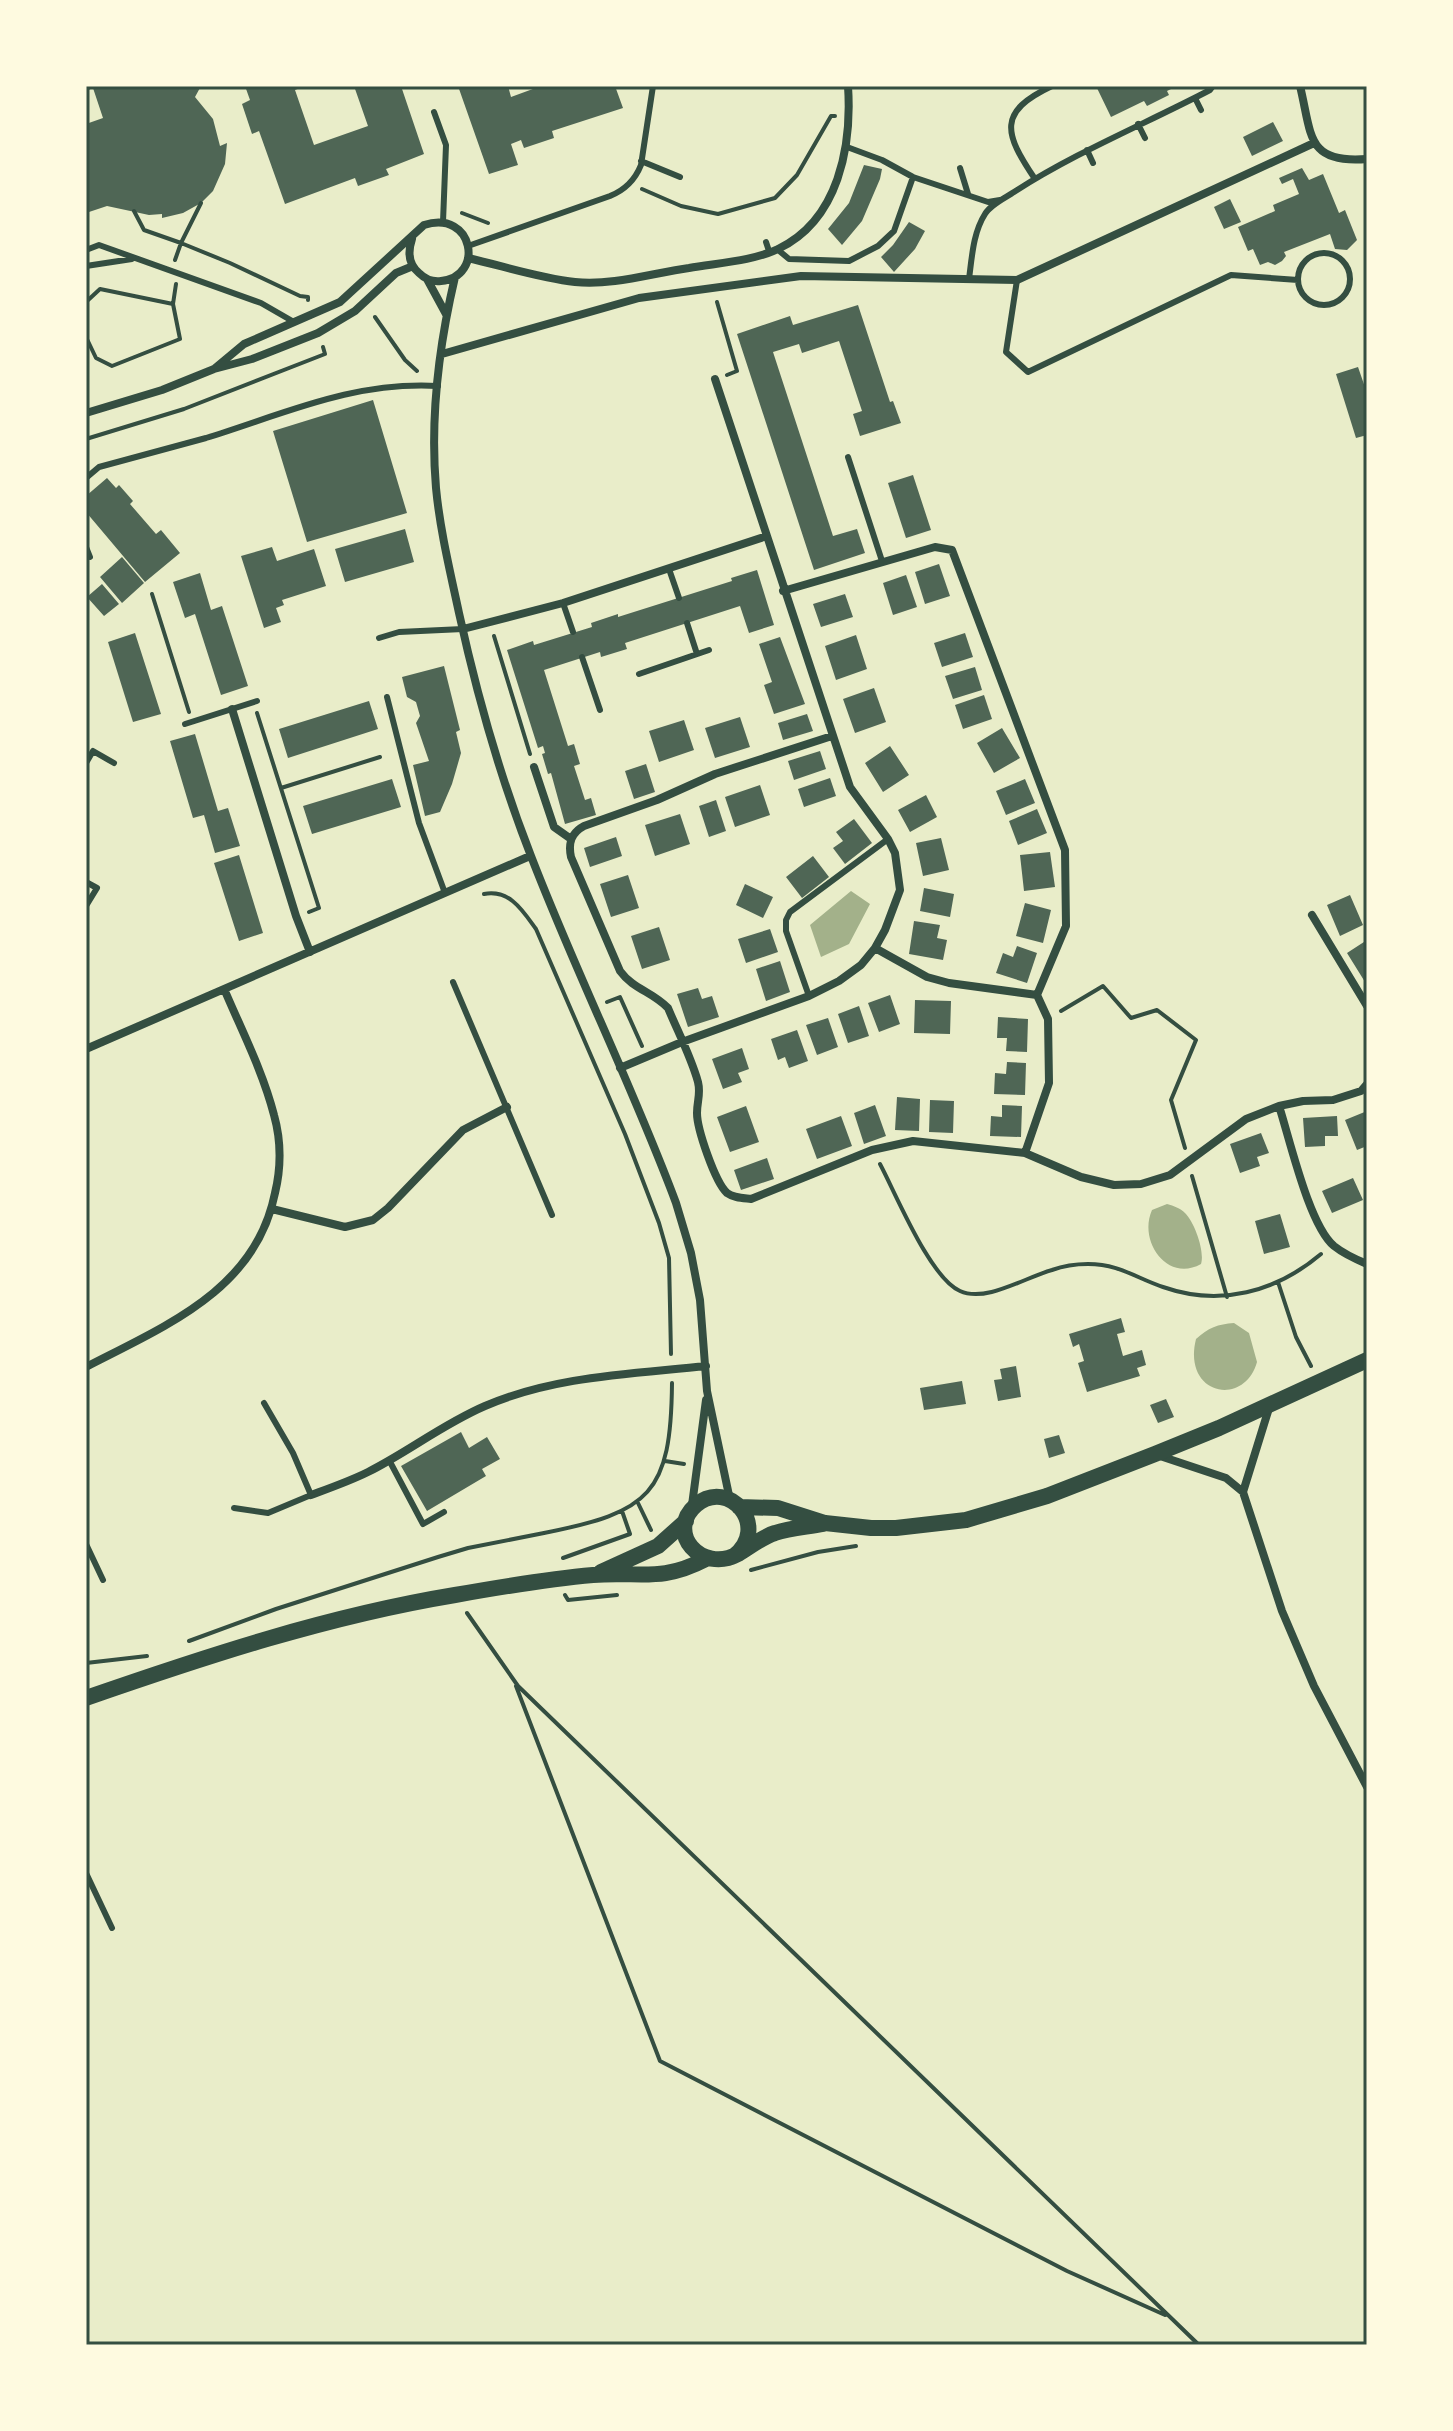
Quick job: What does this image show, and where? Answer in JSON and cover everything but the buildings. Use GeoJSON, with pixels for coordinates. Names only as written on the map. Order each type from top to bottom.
{"type":"FeatureCollection","features":[{"type":"Feature","properties":{"kind":"main road"},"geometry":{"type":"LineString","coordinates":[[595,1574],[658,1546],[709,1498],[778,1508],[825,1523],[896,1528],[966,1520],[1047,1496],[1155,1454],[1367,1360]]}},
{"type":"Feature","properties":{"kind":"main road"},"geometry":{"type":"LineString","coordinates":[[734,1556],[745,1544],[749,1528],[744,1512],[735,1504]]}},
{"type":"Feature","properties":{"kind":"main road"},"geometry":{"type":"LineString","coordinates":[[689,1516],[686,1538],[706,1559]]}},
{"type":"Feature","properties":{"kind":"main road"},"geometry":{"type":"LineString","coordinates":[[86,1698],[213,1655],[330,1621],[454,1595],[595,1574],[667,1574],[706,1559],[725,1560],[773,1533],[825,1523]]}},
{"type":"Feature","properties":{"kind":"street"},"geometry":{"type":"LineString","coordinates":[[468,258],[553,278],[594,282],[703,265],[773,250],[796,237],[828,201],[847,147],[848,86]]}},
{"type":"Feature","properties":{"kind":"street"},"geometry":{"type":"LineString","coordinates":[[1300,86],[1314,143],[1326,156],[1343,161],[1367,159]]}},
{"type":"Feature","properties":{"kind":"street"},"geometry":{"type":"LineString","coordinates":[[442,354],[639,298],[801,276],[1017,280],[1314,143]]}},
{"type":"Feature","properties":{"kind":"street"},"geometry":{"type":"LineString","coordinates":[[214,369],[244,344],[340,302],[424,225],[443,222],[458,228],[468,246],[465,266],[455,277],[446,281],[427,279]]}},
{"type":"Feature","properties":{"kind":"street"},"geometry":{"type":"LineString","coordinates":[[412,239],[410,257],[413,266],[427,279],[446,315]]}},
{"type":"Feature","properties":{"kind":"street"},"geometry":{"type":"LineString","coordinates":[[86,412],[162,390],[318,333],[355,311],[396,273],[413,266]]}},
{"type":"Feature","properties":{"kind":"street"},"geometry":{"type":"LineString","coordinates":[[455,277],[446,315],[438,386],[436,488],[441,523],[492,745],[530,856],[676,1203],[700,1300],[706,1366],[707,1391],[689,1516]]}},
{"type":"Feature","properties":{"kind":"street"},"geometry":{"type":"LineString","coordinates":[[620,1068],[809,996],[839,981],[861,965],[875,948],[900,890],[899,871],[888,839],[850,787],[715,379]]}},
{"type":"Feature","properties":{"kind":"street"},"geometry":{"type":"LineString","coordinates":[[463,629],[563,603],[767,536]]}},
{"type":"Feature","properties":{"kind":"street"},"geometry":{"type":"LineString","coordinates":[[783,591],[935,547],[952,550],[1065,850],[1066,926],[1037,995],[1048,1019],[1049,1083],[1025,1153]]}},
{"type":"Feature","properties":{"kind":"street"},"geometry":{"type":"LineString","coordinates":[[232,709],[310,952]]}},
{"type":"Feature","properties":{"kind":"street"},"geometry":{"type":"LineString","coordinates":[[832,736],[715,774],[657,800],[584,826],[576,830],[571,839],[571,857],[620,971],[629,983],[660,999],[668,1008],[700,1094],[698,1124],[718,1182],[728,1193],[751,1199],[872,1150],[913,1141],[1025,1153],[1081,1177],[1114,1185],[1141,1184],[1170,1175],[1246,1119],[1279,1106],[1333,1100],[1361,1091],[1367,1084]]}},
{"type":"Feature","properties":{"kind":"street"},"geometry":{"type":"LineString","coordinates":[[534,767],[554,827],[571,839]]}},
{"type":"Feature","properties":{"kind":"street"},"geometry":{"type":"LineString","coordinates":[[86,1049],[530,856]]}},
{"type":"Feature","properties":{"kind":"street"},"geometry":{"type":"LineString","coordinates":[[1312,915],[1367,1006]]}},
{"type":"Feature","properties":{"kind":"street"},"geometry":{"type":"LineString","coordinates":[[875,948],[927,977],[1037,995]]}},
{"type":"Feature","properties":{"kind":"street"},"geometry":{"type":"LineString","coordinates":[[86,1367],[169,1324],[216,1292],[236,1273],[266,1227],[278,1179],[280,1145],[266,1089],[225,991]]}},
{"type":"Feature","properties":{"kind":"street"},"geometry":{"type":"LineString","coordinates":[[1279,1106],[1318,1225],[1332,1245],[1367,1264]]}},
{"type":"Feature","properties":{"kind":"street"},"geometry":{"type":"LineString","coordinates":[[272,1209],[345,1227],[373,1220],[463,1130],[507,1107]]}},
{"type":"Feature","properties":{"kind":"street"},"geometry":{"type":"LineString","coordinates":[[311,1495],[348,1481],[460,1418],[503,1399],[558,1384],[706,1366]]}},
{"type":"Feature","properties":{"kind":"street"},"geometry":{"type":"LineString","coordinates":[[707,1391],[735,1504]]}},
{"type":"Feature","properties":{"kind":"street"},"geometry":{"type":"LineString","coordinates":[[1243,1492],[1270,1405]]}},
{"type":"Feature","properties":{"kind":"street"},"geometry":{"type":"LineString","coordinates":[[1155,1454],[1226,1478],[1243,1492],[1282,1611],[1314,1686],[1367,1787]]}},
{"type":"Feature","properties":{"kind":"lane"},"geometry":{"type":"LineString","coordinates":[[468,246],[610,196],[628,185],[638,173],[653,86]]}},
{"type":"Feature","properties":{"kind":"lane"},"geometry":{"type":"LineString","coordinates":[[1035,179],[1021,159],[1011,120],[1019,105],[1037,89],[1052,86]]}},
{"type":"Feature","properties":{"kind":"lane"},"geometry":{"type":"LineString","coordinates":[[969,279],[974,242],[986,211],[1087,150],[1195,98],[1213,86]]}},
{"type":"Feature","properties":{"kind":"lane"},"geometry":{"type":"LineString","coordinates":[[1195,98],[1201,110]]}},
{"type":"Feature","properties":{"kind":"lane"},"geometry":{"type":"LineString","coordinates":[[434,112],[446,145],[443,222]]}},
{"type":"Feature","properties":{"kind":"lane"},"geometry":{"type":"LineString","coordinates":[[1138,124],[1145,138]]}},
{"type":"Feature","properties":{"kind":"lane"},"geometry":{"type":"LineString","coordinates":[[847,147],[882,160],[913,177],[988,202],[1003,199]]}},
{"type":"Feature","properties":{"kind":"lane"},"geometry":{"type":"LineString","coordinates":[[1087,150],[1093,163]]}},
{"type":"Feature","properties":{"kind":"lane"},"geometry":{"type":"LineString","coordinates":[[641,161],[680,177]]}},
{"type":"Feature","properties":{"kind":"lane"},"geometry":{"type":"LineString","coordinates":[[960,168],[968,194]]}},
{"type":"Feature","properties":{"kind":"lane"},"geometry":{"type":"LineString","coordinates":[[766,242],[789,259],[849,261],[878,246],[894,231],[913,177]]}},
{"type":"Feature","properties":{"kind":"lane"},"geometry":{"type":"LineString","coordinates":[[86,250],[99,245],[261,303],[294,322]]}},
{"type":"Feature","properties":{"kind":"lane"},"geometry":{"type":"LineString","coordinates":[[1324,252],[1333,254],[1346,264],[1351,280],[1344,297],[1329,305],[1320,305],[1304,296],[1298,280],[1299,271],[1309,257],[1324,252]]}},
{"type":"Feature","properties":{"kind":"lane"},"geometry":{"type":"LineString","coordinates":[[86,266],[135,259]]}},
{"type":"Feature","properties":{"kind":"lane"},"geometry":{"type":"LineString","coordinates":[[1017,280],[1006,352],[1028,372],[1231,275],[1298,280]]}},
{"type":"Feature","properties":{"kind":"lane"},"geometry":{"type":"LineString","coordinates":[[86,478],[99,467],[205,438],[329,397],[385,385],[438,386]]}},
{"type":"Feature","properties":{"kind":"lane"},"geometry":{"type":"LineString","coordinates":[[848,457],[882,561]]}},
{"type":"Feature","properties":{"kind":"lane"},"geometry":{"type":"LineString","coordinates":[[86,547],[90,557]]}},
{"type":"Feature","properties":{"kind":"lane"},"geometry":{"type":"LineString","coordinates":[[669,569],[679,598]]}},
{"type":"Feature","properties":{"kind":"lane"},"geometry":{"type":"LineString","coordinates":[[563,603],[573,632]]}},
{"type":"Feature","properties":{"kind":"lane"},"geometry":{"type":"LineString","coordinates":[[687,623],[697,654]]}},
{"type":"Feature","properties":{"kind":"lane"},"geometry":{"type":"LineString","coordinates":[[379,638],[399,632],[463,629]]}},
{"type":"Feature","properties":{"kind":"lane"},"geometry":{"type":"LineString","coordinates":[[639,674],[709,650]]}},
{"type":"Feature","properties":{"kind":"lane"},"geometry":{"type":"LineString","coordinates":[[582,657],[600,710]]}},
{"type":"Feature","properties":{"kind":"lane"},"geometry":{"type":"LineString","coordinates":[[387,697],[419,823],[445,893]]}},
{"type":"Feature","properties":{"kind":"lane"},"geometry":{"type":"LineString","coordinates":[[188,723],[255,702]]}},
{"type":"Feature","properties":{"kind":"lane"},"geometry":{"type":"LineString","coordinates":[[86,763],[93,751],[114,763]]}},
{"type":"Feature","properties":{"kind":"lane"},"geometry":{"type":"LineString","coordinates":[[809,996],[786,931],[790,912],[888,839]]}},
{"type":"Feature","properties":{"kind":"lane"},"geometry":{"type":"LineString","coordinates":[[86,882],[97,888],[86,906]]}},
{"type":"Feature","properties":{"kind":"lane"},"geometry":{"type":"LineString","coordinates":[[453,982],[552,1215]]}},
{"type":"Feature","properties":{"kind":"lane"},"geometry":{"type":"LineString","coordinates":[[234,1508],[268,1513],[311,1495],[293,1453],[264,1403]]}},
{"type":"Feature","properties":{"kind":"lane"},"geometry":{"type":"LineString","coordinates":[[389,1460],[423,1524],[444,1512]]}},
{"type":"Feature","properties":{"kind":"lane"},"geometry":{"type":"LineString","coordinates":[[86,1544],[103,1580]]}},
{"type":"Feature","properties":{"kind":"lane"},"geometry":{"type":"LineString","coordinates":[[86,1873],[112,1928]]}},
{"type":"Feature","properties":{"kind":"path"},"geometry":{"type":"LineString","coordinates":[[628,185],[681,206],[718,214],[775,198],[797,175],[831,116],[849,116]]}},
{"type":"Feature","properties":{"kind":"path"},"geometry":{"type":"LineString","coordinates":[[175,260],[201,203]]}},
{"type":"Feature","properties":{"kind":"path"},"geometry":{"type":"LineString","coordinates":[[444,210],[485,223],[498,220],[503,235]]}},
{"type":"Feature","properties":{"kind":"path"},"geometry":{"type":"LineString","coordinates":[[134,211],[144,230],[308,297],[311,315]]}},
{"type":"Feature","properties":{"kind":"path"},"geometry":{"type":"LineString","coordinates":[[713,288],[737,371],[715,379]]}},
{"type":"Feature","properties":{"kind":"path"},"geometry":{"type":"LineString","coordinates":[[86,302],[100,289],[173,304],[180,339],[112,366],[96,358],[86,337]]}},
{"type":"Feature","properties":{"kind":"path"},"geometry":{"type":"LineString","coordinates":[[375,317],[405,360],[424,379]]}},
{"type":"Feature","properties":{"kind":"path"},"geometry":{"type":"LineString","coordinates":[[86,439],[184,409],[325,354]]}},
{"type":"Feature","properties":{"kind":"path"},"geometry":{"type":"LineString","coordinates":[[152,594],[188,723]]}},
{"type":"Feature","properties":{"kind":"path"},"geometry":{"type":"LineString","coordinates":[[490,622],[534,767]]}},
{"type":"Feature","properties":{"kind":"path"},"geometry":{"type":"LineString","coordinates":[[255,702],[319,908],[296,916]]}},
{"type":"Feature","properties":{"kind":"path"},"geometry":{"type":"LineString","coordinates":[[281,788],[380,757]]}},
{"type":"Feature","properties":{"kind":"path"},"geometry":{"type":"LineString","coordinates":[[185,1643],[276,1609],[438,1557],[583,1525],[622,1511],[644,1497],[654,1486],[664,1461],[672,1370],[669,1258],[659,1223],[625,1134],[536,929],[518,904],[505,895],[489,892],[469,900],[455,889]]}},
{"type":"Feature","properties":{"kind":"path"},"geometry":{"type":"LineString","coordinates":[[1048,1019],[1103,986],[1131,1018],[1157,1010],[1196,1040],[1171,1100],[1227,1297]]}},
{"type":"Feature","properties":{"kind":"path"},"geometry":{"type":"LineString","coordinates":[[575,1016],[620,997],[646,1057]]}},
{"type":"Feature","properties":{"kind":"path"},"geometry":{"type":"LineString","coordinates":[[872,1150],[937,1273],[960,1292],[989,1293],[1054,1269],[1089,1264],[1123,1268],[1161,1287],[1196,1296],[1227,1297],[1278,1282],[1299,1272],[1332,1245]]}},
{"type":"Feature","properties":{"kind":"path"},"geometry":{"type":"LineString","coordinates":[[1278,1282],[1296,1337],[1320,1382]]}},
{"type":"Feature","properties":{"kind":"path"},"geometry":{"type":"LineString","coordinates":[[556,1580],[561,1559],[630,1534],[622,1511]]}},
{"type":"Feature","properties":{"kind":"path"},"geometry":{"type":"LineString","coordinates":[[454,1595],[514,1679],[1199,2345]]}},
{"type":"Feature","properties":{"kind":"path"},"geometry":{"type":"LineString","coordinates":[[86,1663],[156,1653]]}},
{"type":"Feature","properties":{"kind":"path"},"geometry":{"type":"LineString","coordinates":[[514,1679],[660,2061],[1067,2271],[1171,2318]]}},
{"type":"Feature","properties":{"kind":"shaded area"},"geometry":{"type":"Polygon","coordinates":[[[851,891],[870,904],[849,944],[821,957],[810,925],[851,891]]]}},
{"type":"Feature","properties":{"kind":"shaded area"},"geometry":{"type":"Polygon","coordinates":[[[1167,1204],[1177,1207],[1189,1218],[1200,1245],[1201,1264],[1177,1268],[1158,1256],[1152,1246],[1149,1222],[1152,1210],[1167,1204]]]}},
{"type":"Feature","properties":{"kind":"shaded area"},"geometry":{"type":"Polygon","coordinates":[[[1234,1323],[1249,1333],[1257,1362],[1250,1377],[1240,1386],[1228,1390],[1216,1389],[1198,1373],[1194,1358],[1196,1339],[1214,1327],[1234,1323]]]}}]}
